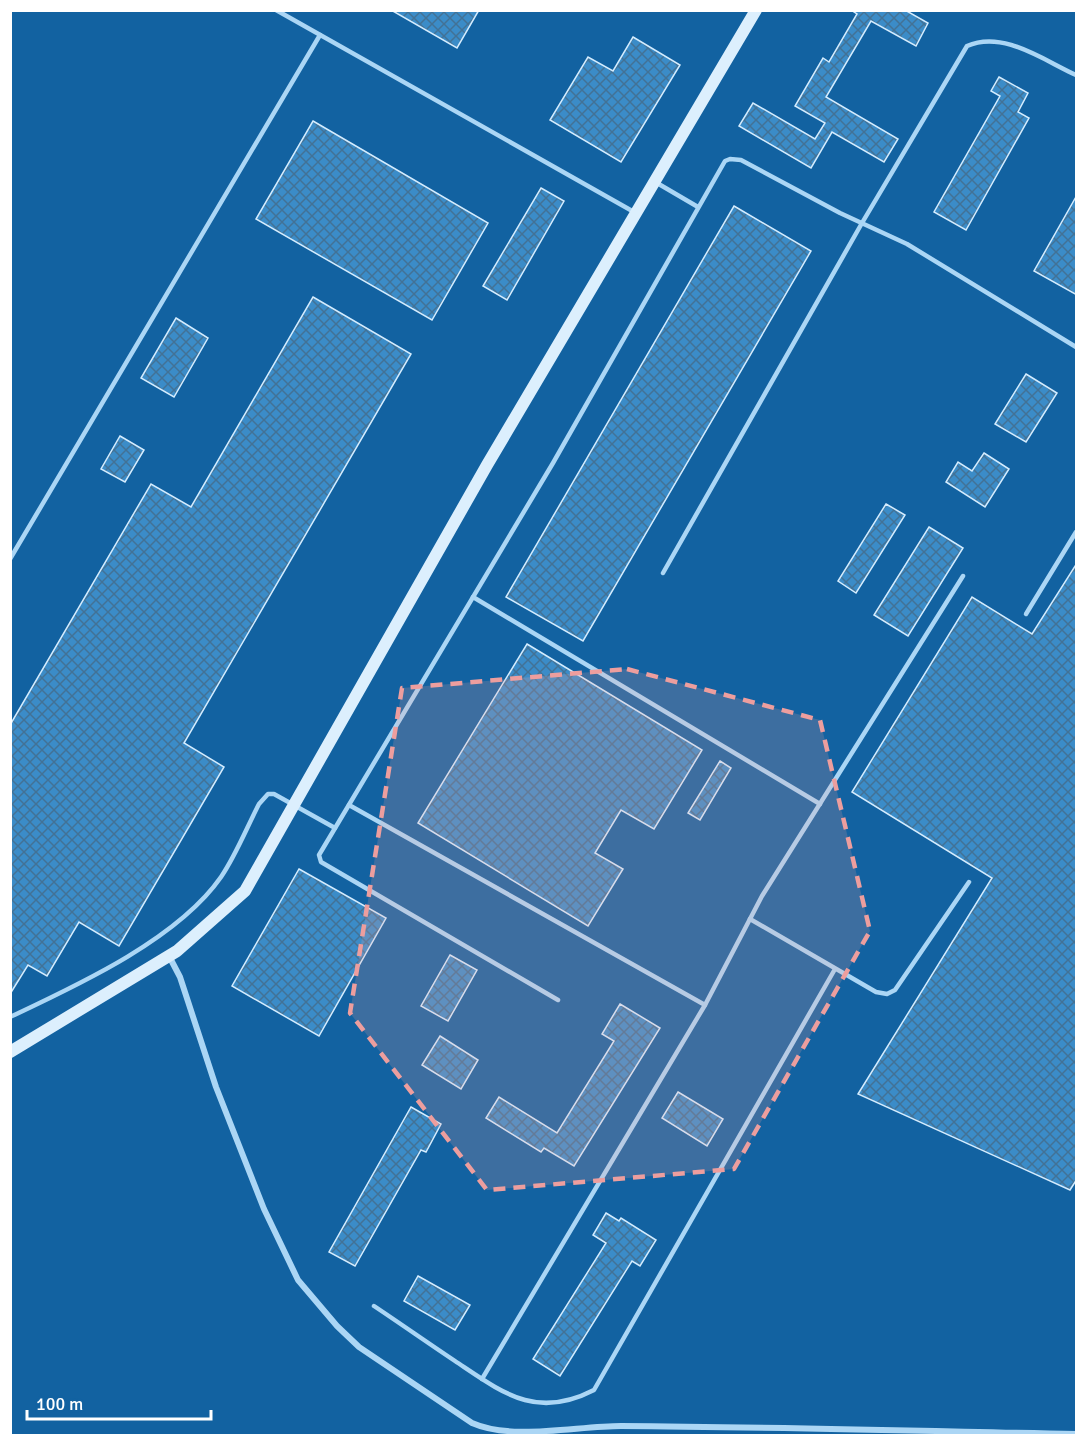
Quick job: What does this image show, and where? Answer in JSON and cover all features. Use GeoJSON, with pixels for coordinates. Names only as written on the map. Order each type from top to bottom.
{"type":"FeatureCollection","features":[{"type":"Feature","properties":{"kind":"street"},"geometry":{"type":"LineString","coordinates":[[10,1052],[169,956],[218,918],[245,891],[487,465],[756,10]]}},
{"type":"Feature","properties":{"kind":"street"},"geometry":{"type":"LineString","coordinates":[[169,956],[180,977],[216,1087],[264,1209],[298,1280],[337,1326],[359,1347],[472,1422],[486,1429],[512,1431],[617,1426],[1077,1434]]}},
{"type":"Feature","properties":{"kind":"lane"},"geometry":{"type":"LineString","coordinates":[[276,10],[636,213]]}},
{"type":"Feature","properties":{"kind":"lane"},"geometry":{"type":"LineString","coordinates":[[10,559],[320,35]]}},
{"type":"Feature","properties":{"kind":"lane"},"geometry":{"type":"LineString","coordinates":[[663,573],[862,223],[967,46],[988,40],[1005,42],[1077,75]]}},
{"type":"Feature","properties":{"kind":"lane"},"geometry":{"type":"LineString","coordinates":[[558,1000],[321,862],[319,855],[725,161],[741,160],[862,223],[908,244],[1077,347]]}},
{"type":"Feature","properties":{"kind":"lane"},"geometry":{"type":"LineString","coordinates":[[655,182],[698,207]]}},
{"type":"Feature","properties":{"kind":"lane"},"geometry":{"type":"LineString","coordinates":[[1026,614],[1077,532]]}},
{"type":"Feature","properties":{"kind":"lane"},"geometry":{"type":"LineString","coordinates":[[482,1379],[705,1005],[750,919],[963,576]]}},
{"type":"Feature","properties":{"kind":"lane"},"geometry":{"type":"LineString","coordinates":[[472,597],[820,804]]}},
{"type":"Feature","properties":{"kind":"lane"},"geometry":{"type":"LineString","coordinates":[[10,1017],[58,995],[178,923],[222,876],[259,804],[268,794],[274,794],[335,828]]}},
{"type":"Feature","properties":{"kind":"lane"},"geometry":{"type":"LineString","coordinates":[[349,805],[705,1005]]}},
{"type":"Feature","properties":{"kind":"lane"},"geometry":{"type":"LineString","coordinates":[[750,919],[876,992],[886,994],[895,990],[969,882]]}},
{"type":"Feature","properties":{"kind":"lane"},"geometry":{"type":"LineString","coordinates":[[375,1306],[505,1395],[539,1403],[574,1400],[594,1390],[835,969]]}},
{"type":"Feature","properties":{"kind":"highlighted area"},"geometry":{"type":"Polygon","coordinates":[[[627,669],[820,720],[870,931],[734,1169],[487,1190],[350,1013],[402,688],[627,669]]]}},
{"type":"Feature","properties":{"kind":"building"},"geometry":{"type":"Polygon","coordinates":[[[391,10],[479,10],[457,48],[391,10]]]}},
{"type":"Feature","properties":{"kind":"building"},"geometry":{"type":"Polygon","coordinates":[[[851,10],[905,10],[928,23],[916,46],[871,21],[826,97],[898,139],[884,162],[832,132],[811,168],[739,126],[753,103],[815,139],[825,123],[795,106],[823,58],[829,62],[857,14],[851,10]]]}},
{"type":"Feature","properties":{"kind":"building"},"geometry":{"type":"Polygon","coordinates":[[[633,37],[680,65],[621,162],[550,120],[588,57],[613,71],[633,37]]]}},
{"type":"Feature","properties":{"kind":"building"},"geometry":{"type":"Polygon","coordinates":[[[999,77],[1028,93],[1018,112],[1029,118],[966,230],[934,212],[1000,96],[991,91],[999,77]]]}},
{"type":"Feature","properties":{"kind":"building"},"geometry":{"type":"Polygon","coordinates":[[[313,121],[488,223],[432,320],[256,219],[313,121]]]}},
{"type":"Feature","properties":{"kind":"building"},"geometry":{"type":"Polygon","coordinates":[[[541,188],[564,201],[507,300],[483,286],[541,188]]]}},
{"type":"Feature","properties":{"kind":"building"},"geometry":{"type":"Polygon","coordinates":[[[1077,195],[1077,295],[1034,271],[1077,195]]]}},
{"type":"Feature","properties":{"kind":"building"},"geometry":{"type":"Polygon","coordinates":[[[734,206],[811,251],[583,641],[506,597],[734,206]]]}},
{"type":"Feature","properties":{"kind":"building"},"geometry":{"type":"Polygon","coordinates":[[[313,297],[411,354],[184,743],[224,767],[119,946],[79,922],[47,976],[28,965],[10,994],[10,725],[151,484],[191,507],[313,297]]]}},
{"type":"Feature","properties":{"kind":"building"},"geometry":{"type":"Polygon","coordinates":[[[176,318],[208,338],[174,397],[141,378],[176,318]]]}},
{"type":"Feature","properties":{"kind":"building"},"geometry":{"type":"Polygon","coordinates":[[[1026,374],[1057,393],[1026,442],[995,424],[1026,374]]]}},
{"type":"Feature","properties":{"kind":"building"},"geometry":{"type":"Polygon","coordinates":[[[120,436],[144,450],[125,482],[101,469],[120,436]]]}},
{"type":"Feature","properties":{"kind":"building"},"geometry":{"type":"Polygon","coordinates":[[[984,453],[1009,469],[985,507],[946,482],[958,462],[972,471],[984,453]]]}},
{"type":"Feature","properties":{"kind":"building"},"geometry":{"type":"Polygon","coordinates":[[[886,504],[905,515],[856,593],[838,581],[886,504]]]}},
{"type":"Feature","properties":{"kind":"building"},"geometry":{"type":"Polygon","coordinates":[[[929,527],[963,548],[908,636],[874,615],[929,527]]]}},
{"type":"Feature","properties":{"kind":"building"},"geometry":{"type":"Polygon","coordinates":[[[1077,563],[1077,1179],[1070,1190],[858,1094],[992,878],[852,792],[972,597],[1032,634],[1077,563]]]}},
{"type":"Feature","properties":{"kind":"building"},"geometry":{"type":"Polygon","coordinates":[[[527,644],[702,750],[654,829],[621,810],[595,853],[623,869],[588,926],[418,823],[527,644]]]}},
{"type":"Feature","properties":{"kind":"building"},"geometry":{"type":"Polygon","coordinates":[[[720,761],[731,768],[700,820],[688,813],[720,761]]]}},
{"type":"Feature","properties":{"kind":"building"},"geometry":{"type":"Polygon","coordinates":[[[299,869],[386,918],[319,1036],[232,986],[299,869]]]}},
{"type":"Feature","properties":{"kind":"building"},"geometry":{"type":"Polygon","coordinates":[[[450,955],[477,970],[448,1021],[421,1006],[450,955]]]}},
{"type":"Feature","properties":{"kind":"building"},"geometry":{"type":"Polygon","coordinates":[[[620,1004],[660,1028],[574,1166],[544,1148],[541,1152],[486,1118],[499,1097],[557,1133],[614,1041],[602,1034],[620,1004]]]}},
{"type":"Feature","properties":{"kind":"building"},"geometry":{"type":"Polygon","coordinates":[[[440,1036],[478,1060],[461,1089],[422,1065],[440,1036]]]}},
{"type":"Feature","properties":{"kind":"building"},"geometry":{"type":"Polygon","coordinates":[[[678,1092],[723,1119],[707,1146],[662,1118],[678,1092]]]}},
{"type":"Feature","properties":{"kind":"building"},"geometry":{"type":"Polygon","coordinates":[[[411,1107],[441,1124],[426,1152],[421,1150],[355,1266],[329,1252],[411,1107]]]}},
{"type":"Feature","properties":{"kind":"building"},"geometry":{"type":"Polygon","coordinates":[[[606,1213],[619,1221],[621,1218],[656,1240],[640,1266],[632,1261],[560,1376],[533,1359],[606,1243],[593,1235],[606,1213]]]}},
{"type":"Feature","properties":{"kind":"building"},"geometry":{"type":"Polygon","coordinates":[[[418,1276],[470,1305],[455,1330],[404,1301],[418,1276]]]}}]}
